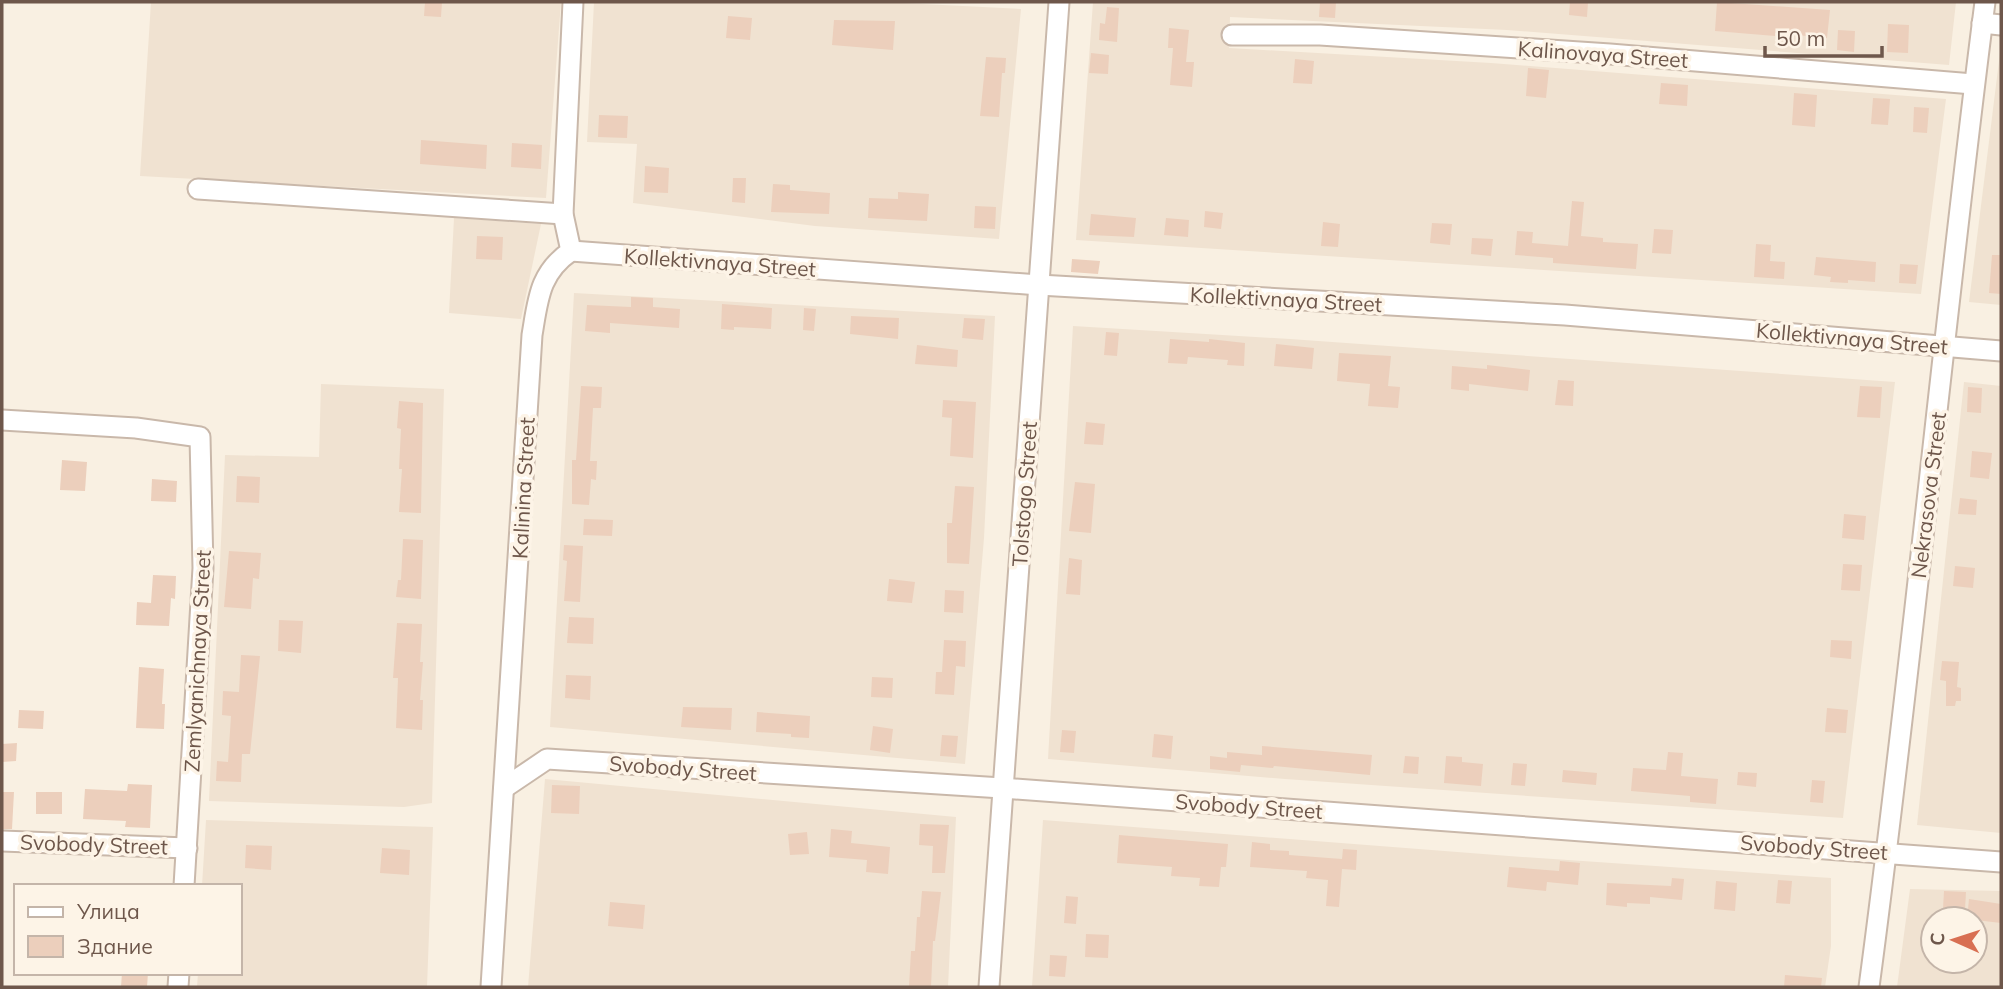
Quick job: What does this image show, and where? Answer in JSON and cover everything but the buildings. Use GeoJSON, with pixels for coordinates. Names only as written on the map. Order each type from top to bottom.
{"type":"FeatureCollection","features":[{"type":"Feature","properties":{"kind":"street"},"geometry":{"type":"LineString","coordinates":[[571,251],[563,214],[573,2]]}},
{"type":"Feature","properties":{"kind":"street","name":"Tolstogo Street"},"geometry":{"type":"LineString","coordinates":[[989,987],[1059,2]]}},
{"type":"Feature","properties":{"kind":"street","name":"Nekrasova Street"},"geometry":{"type":"LineString","coordinates":[[1869,987],[1887,852],[1973,84],[1992,24],[1985,2]]}},
{"type":"Feature","properties":{"kind":"street","name":"Kalinovaya Street"},"geometry":{"type":"LineString","coordinates":[[1232,35],[1320,35],[1973,84]]}},
{"type":"Feature","properties":{"kind":"street"},"geometry":{"type":"LineString","coordinates":[[198,189],[563,214]]}},
{"type":"Feature","properties":{"kind":"street","name":"Kollektivnaya Street"},"geometry":{"type":"LineString","coordinates":[[571,251],[1039,285],[1565,315],[2001,351]]}},
{"type":"Feature","properties":{"kind":"street","name":"Kalinina Street"},"geometry":{"type":"LineString","coordinates":[[491,987],[532,335],[540,290],[556,261],[571,251]]}},
{"type":"Feature","properties":{"kind":"street","name":"Zemlyanichnaya Street"},"geometry":{"type":"LineString","coordinates":[[2,420],[136,428],[201,437],[203,568],[184,884]]}},
{"type":"Feature","properties":{"kind":"street","name":"Svobody Street"},"geometry":{"type":"LineString","coordinates":[[505,788],[547,759],[1002,788],[2001,862]]}},
{"type":"Feature","properties":{"kind":"street","name":"Svobody Street"},"geometry":{"type":"LineString","coordinates":[[2,841],[187,848]]}},
{"type":"Feature","properties":{"kind":"shaded area"},"geometry":{"type":"Polygon","coordinates":[[[151,2],[561,2],[546,198],[140,176],[151,2]]]}},
{"type":"Feature","properties":{"kind":"shaded area"},"geometry":{"type":"Polygon","coordinates":[[[594,2],[883,2],[1021,9],[999,239],[815,226],[633,203],[637,144],[587,142],[594,2]]]}},
{"type":"Feature","properties":{"kind":"shaded area"},"geometry":{"type":"Polygon","coordinates":[[[1093,2],[1956,2],[1949,65],[1507,30],[1230,17],[1229,48],[1491,63],[1946,99],[1921,294],[1076,240],[1093,2]]]}},
{"type":"Feature","properties":{"kind":"shaded area"},"geometry":{"type":"Polygon","coordinates":[[[2001,45],[2001,305],[1969,302],[2001,45]]]}},
{"type":"Feature","properties":{"kind":"shaded area"},"geometry":{"type":"Polygon","coordinates":[[[454,218],[541,224],[521,319],[449,313],[454,218]]]}},
{"type":"Feature","properties":{"kind":"shaded area"},"geometry":{"type":"Polygon","coordinates":[[[574,293],[995,316],[984,538],[965,764],[550,727],[574,293]]]}},
{"type":"Feature","properties":{"kind":"shaded area"},"geometry":{"type":"Polygon","coordinates":[[[1073,326],[1895,382],[1843,818],[1285,779],[1048,759],[1073,326]]]}},
{"type":"Feature","properties":{"kind":"shaded area"},"geometry":{"type":"Polygon","coordinates":[[[1964,382],[2001,386],[2001,833],[1917,825],[1964,382]]]}},
{"type":"Feature","properties":{"kind":"shaded area"},"geometry":{"type":"Polygon","coordinates":[[[321,384],[444,389],[432,803],[404,807],[209,801],[225,455],[319,457],[321,384]]]}},
{"type":"Feature","properties":{"kind":"shaded area"},"geometry":{"type":"Polygon","coordinates":[[[545,779],[956,817],[948,987],[528,987],[545,779]]]}},
{"type":"Feature","properties":{"kind":"shaded area"},"geometry":{"type":"Polygon","coordinates":[[[206,820],[433,827],[427,987],[197,987],[198,975],[242,975],[242,884],[202,884],[206,820]]]}},
{"type":"Feature","properties":{"kind":"shaded area"},"geometry":{"type":"Polygon","coordinates":[[[1043,820],[1831,878],[1831,946],[1825,987],[1032,987],[1043,820]]]}},
{"type":"Feature","properties":{"kind":"shaded area"},"geometry":{"type":"Polygon","coordinates":[[[1910,889],[2001,891],[2001,987],[1897,987],[1910,889]]]}}]}
